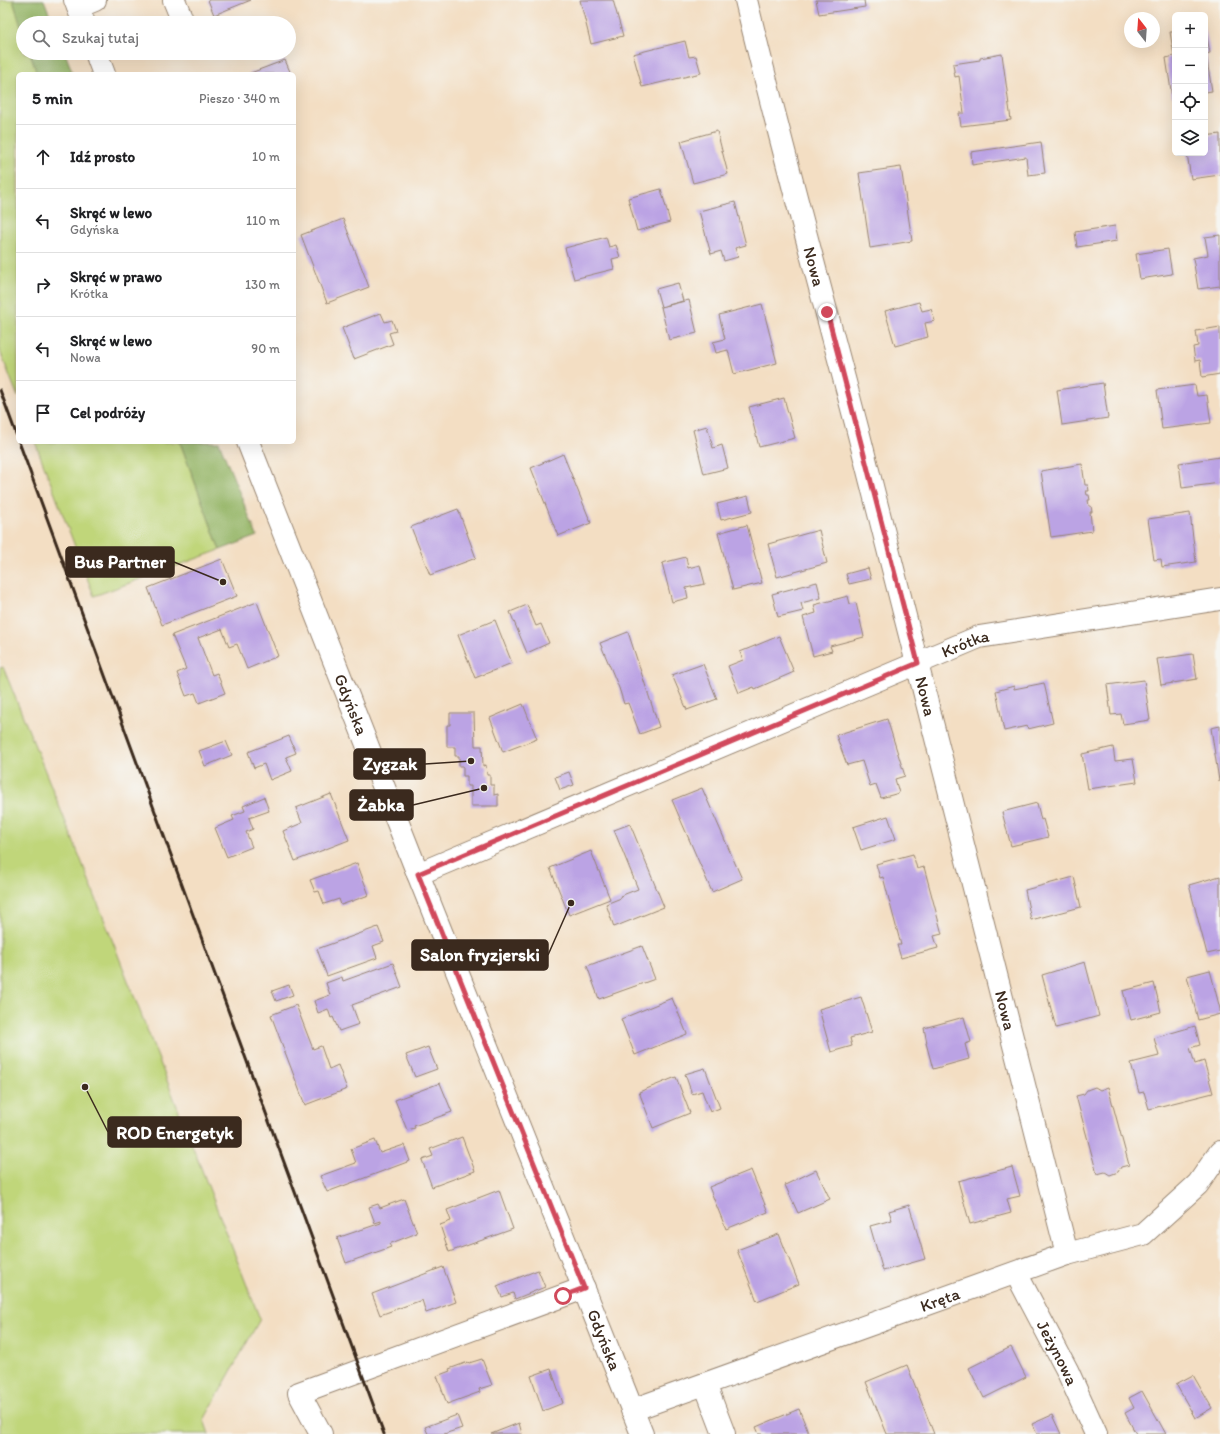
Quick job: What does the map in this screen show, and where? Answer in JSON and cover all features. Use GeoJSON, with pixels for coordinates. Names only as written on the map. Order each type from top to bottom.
{"type":"FeatureCollection","features":[{"type":"Feature","properties":{"kind":"street","name":"Nowa"},"geometry":{"type":"LineString","coordinates":[[746,0],[773,112],[827,312],[918,663],[1067,1254]]}},
{"type":"Feature","properties":{"kind":"street"},"geometry":{"type":"LineString","coordinates":[[99,60],[103,72]]}},
{"type":"Feature","properties":{"kind":"street","name":"Gdyńska"},"geometry":{"type":"LineString","coordinates":[[249,444],[418,874],[642,1434]]}},
{"type":"Feature","properties":{"kind":"street","name":"Krótka"},"geometry":{"type":"LineString","coordinates":[[418,874],[979,637],[1220,599]]}},
{"type":"Feature","properties":{"kind":"street","name":"Kręta"},"geometry":{"type":"LineString","coordinates":[[632,1410],[1067,1254],[1143,1234],[1198,1184],[1220,1152]]}},
{"type":"Feature","properties":{"kind":"street","name":"Jeżynowa"},"geometry":{"type":"LineString","coordinates":[[1016,1273],[1067,1370],[1096,1434]]}},
{"type":"Feature","properties":{"kind":"street"},"geometry":{"type":"LineString","coordinates":[[321,1434],[299,1393],[584,1288]]}},
{"type":"Feature","properties":{"kind":"street"},"geometry":{"type":"LineString","coordinates":[[705,1384],[724,1434]]}},
{"type":"Feature","properties":{"kind":"green space"},"geometry":{"type":"Polygon","coordinates":[[[0,0],[13,0],[18,16],[16,16],[16,60],[32,60],[36,72],[16,72],[16,392],[0,351],[0,0]]]}},
{"type":"Feature","properties":{"kind":"green space"},"geometry":{"type":"Polygon","coordinates":[[[13,0],[44,0],[50,16],[18,16],[13,0]]]}},
{"type":"Feature","properties":{"kind":"green space"},"geometry":{"type":"Polygon","coordinates":[[[32,60],[68,60],[72,72],[36,72],[32,60]]]}},
{"type":"Feature","properties":{"kind":"green space"},"geometry":{"type":"Polygon","coordinates":[[[36,444],[181,444],[220,550],[94,596],[36,444]]]}},
{"type":"Feature","properties":{"kind":"green space"},"geometry":{"type":"Polygon","coordinates":[[[181,444],[220,444],[257,536],[220,550],[181,444]]]}},
{"type":"Feature","properties":{"kind":"green space"},"geometry":{"type":"Polygon","coordinates":[[[3,667],[79,855],[260,1319],[204,1420],[209,1434],[0,1434],[0,668],[3,667]]]}},
{"type":"Feature","properties":{"kind":"building"},"geometry":{"type":"Polygon","coordinates":[[[208,0],[251,0],[214,15],[208,0]]]}},
{"type":"Feature","properties":{"kind":"building"},"geometry":{"type":"Polygon","coordinates":[[[580,0],[613,0],[623,36],[591,44],[580,0]]]}},
{"type":"Feature","properties":{"kind":"building"},"geometry":{"type":"Polygon","coordinates":[[[816,0],[864,0],[865,7],[819,14],[816,0]]]}},
{"type":"Feature","properties":{"kind":"building"},"geometry":{"type":"Polygon","coordinates":[[[1170,32],[1172,32],[1172,44],[1170,32]]]}},
{"type":"Feature","properties":{"kind":"building"},"geometry":{"type":"Polygon","coordinates":[[[685,41],[689,57],[696,56],[701,73],[642,87],[633,54],[685,41]]]}},
{"type":"Feature","properties":{"kind":"building"},"geometry":{"type":"Polygon","coordinates":[[[1208,43],[1210,53],[1208,54],[1208,43]]]}},
{"type":"Feature","properties":{"kind":"building"},"geometry":{"type":"Polygon","coordinates":[[[1002,54],[1011,120],[961,126],[959,113],[964,113],[959,76],[955,77],[953,64],[980,60],[980,58],[1002,54]]]}},
{"type":"Feature","properties":{"kind":"building"},"geometry":{"type":"Polygon","coordinates":[[[1172,56],[1172,97],[1166,58],[1172,56]]]}},
{"type":"Feature","properties":{"kind":"building"},"geometry":{"type":"Polygon","coordinates":[[[285,60],[290,72],[253,72],[285,60]]]}},
{"type":"Feature","properties":{"kind":"building"},"geometry":{"type":"Polygon","coordinates":[[[1208,66],[1212,91],[1208,92],[1208,66]]]}},
{"type":"Feature","properties":{"kind":"building"},"geometry":{"type":"Polygon","coordinates":[[[717,131],[728,174],[693,183],[681,141],[717,131]]]}},
{"type":"Feature","properties":{"kind":"building"},"geometry":{"type":"Polygon","coordinates":[[[1220,134],[1220,175],[1191,179],[1187,156],[1208,156],[1208,136],[1220,134]]]}},
{"type":"Feature","properties":{"kind":"building"},"geometry":{"type":"Polygon","coordinates":[[[1041,142],[1045,173],[1028,175],[1026,157],[972,165],[971,152],[1041,142]]]}},
{"type":"Feature","properties":{"kind":"building"},"geometry":{"type":"Polygon","coordinates":[[[901,167],[912,241],[870,248],[859,173],[901,167]]]}},
{"type":"Feature","properties":{"kind":"building"},"geometry":{"type":"Polygon","coordinates":[[[661,189],[670,222],[637,231],[628,198],[661,189]]]}},
{"type":"Feature","properties":{"kind":"building"},"geometry":{"type":"Polygon","coordinates":[[[735,202],[746,245],[735,248],[738,257],[724,261],[721,251],[711,254],[699,211],[735,202]]]}},
{"type":"Feature","properties":{"kind":"building"},"geometry":{"type":"Polygon","coordinates":[[[343,219],[369,287],[327,303],[301,235],[343,219]]]}},
{"type":"Feature","properties":{"kind":"building"},"geometry":{"type":"Polygon","coordinates":[[[1115,226],[1117,241],[1077,247],[1075,232],[1115,226]]]}},
{"type":"Feature","properties":{"kind":"building"},"geometry":{"type":"Polygon","coordinates":[[[1220,235],[1220,286],[1198,289],[1193,258],[1208,255],[1205,237],[1220,235]]]}},
{"type":"Feature","properties":{"kind":"building"},"geometry":{"type":"Polygon","coordinates":[[[606,237],[609,247],[616,245],[620,257],[612,259],[614,269],[574,279],[565,248],[606,237]]]}},
{"type":"Feature","properties":{"kind":"building"},"geometry":{"type":"Polygon","coordinates":[[[1168,249],[1172,274],[1140,279],[1136,254],[1168,249]]]}},
{"type":"Feature","properties":{"kind":"building"},"geometry":{"type":"Polygon","coordinates":[[[678,283],[683,301],[661,307],[656,289],[678,283]]]}},
{"type":"Feature","properties":{"kind":"building"},"geometry":{"type":"Polygon","coordinates":[[[689,300],[697,333],[669,340],[661,307],[689,300]]]}},
{"type":"Feature","properties":{"kind":"building"},"geometry":{"type":"Polygon","coordinates":[[[919,302],[922,311],[931,309],[935,321],[925,323],[928,337],[895,346],[885,311],[919,302]]]}},
{"type":"Feature","properties":{"kind":"building"},"geometry":{"type":"Polygon","coordinates":[[[762,304],[777,363],[734,374],[728,350],[716,353],[713,342],[725,339],[719,315],[762,304]]]}},
{"type":"Feature","properties":{"kind":"building"},"geometry":{"type":"Polygon","coordinates":[[[381,313],[385,322],[392,320],[396,331],[389,333],[393,344],[354,359],[342,328],[381,313]]]}},
{"type":"Feature","properties":{"kind":"building"},"geometry":{"type":"Polygon","coordinates":[[[1220,327],[1220,374],[1202,377],[1200,360],[1195,361],[1193,347],[1198,346],[1196,331],[1220,327]]]}},
{"type":"Feature","properties":{"kind":"building"},"geometry":{"type":"Polygon","coordinates":[[[1103,383],[1108,418],[1062,425],[1057,390],[1103,383]]]}},
{"type":"Feature","properties":{"kind":"building"},"geometry":{"type":"Polygon","coordinates":[[[1195,385],[1197,396],[1207,395],[1211,423],[1162,429],[1157,390],[1195,385]]]}},
{"type":"Feature","properties":{"kind":"building"},"geometry":{"type":"Polygon","coordinates":[[[784,398],[795,438],[759,447],[749,407],[784,398]]]}},
{"type":"Feature","properties":{"kind":"building"},"geometry":{"type":"Polygon","coordinates":[[[707,426],[713,448],[722,445],[728,468],[704,474],[693,430],[707,426]]]}},
{"type":"Feature","properties":{"kind":"building"},"geometry":{"type":"Polygon","coordinates":[[[563,454],[591,523],[558,536],[531,468],[563,454]]]}},
{"type":"Feature","properties":{"kind":"building"},"geometry":{"type":"Polygon","coordinates":[[[1220,457],[1220,483],[1182,488],[1179,463],[1220,457]]]}},
{"type":"Feature","properties":{"kind":"building"},"geometry":{"type":"Polygon","coordinates":[[[1082,464],[1085,485],[1088,485],[1089,491],[1086,491],[1087,495],[1089,495],[1089,506],[1091,506],[1092,512],[1090,512],[1092,531],[1051,537],[1041,471],[1082,464]]]}},
{"type":"Feature","properties":{"kind":"building"},"geometry":{"type":"Polygon","coordinates":[[[748,496],[752,512],[721,520],[717,504],[748,496]]]}},
{"type":"Feature","properties":{"kind":"building"},"geometry":{"type":"Polygon","coordinates":[[[458,509],[476,558],[430,575],[411,527],[458,509]]]}},
{"type":"Feature","properties":{"kind":"building"},"geometry":{"type":"Polygon","coordinates":[[[1190,513],[1196,562],[1162,567],[1161,559],[1154,560],[1148,519],[1190,513]]]}},
{"type":"Feature","properties":{"kind":"building"},"geometry":{"type":"Polygon","coordinates":[[[747,525],[762,583],[733,590],[718,533],[747,525]]]}},
{"type":"Feature","properties":{"kind":"building"},"geometry":{"type":"Polygon","coordinates":[[[819,530],[827,563],[777,577],[768,544],[819,530]]]}},
{"type":"Feature","properties":{"kind":"building"},"geometry":{"type":"Polygon","coordinates":[[[686,557],[688,568],[700,565],[705,584],[686,588],[688,598],[672,602],[662,563],[686,557]]]}},
{"type":"Feature","properties":{"kind":"building"},"geometry":{"type":"Polygon","coordinates":[[[222,559],[237,596],[162,625],[148,588],[222,559]]]}},
{"type":"Feature","properties":{"kind":"building"},"geometry":{"type":"Polygon","coordinates":[[[868,568],[871,579],[849,584],[846,574],[868,568]]]}},
{"type":"Feature","properties":{"kind":"building"},"geometry":{"type":"Polygon","coordinates":[[[817,582],[821,598],[801,603],[803,611],[778,617],[772,594],[817,582]]]}},
{"type":"Feature","properties":{"kind":"building"},"geometry":{"type":"Polygon","coordinates":[[[848,596],[850,604],[856,603],[864,637],[830,646],[832,651],[813,656],[803,617],[816,613],[814,605],[848,596]]]}},
{"type":"Feature","properties":{"kind":"building"},"geometry":{"type":"Polygon","coordinates":[[[257,602],[278,656],[247,669],[237,644],[229,647],[222,629],[198,638],[212,675],[217,673],[225,693],[199,703],[195,693],[186,696],[177,673],[186,669],[172,635],[257,602]]]}},
{"type":"Feature","properties":{"kind":"building"},"geometry":{"type":"Polygon","coordinates":[[[527,605],[536,626],[541,624],[549,643],[527,653],[510,612],[527,605]]]}},
{"type":"Feature","properties":{"kind":"building"},"geometry":{"type":"Polygon","coordinates":[[[495,620],[512,663],[475,678],[458,635],[495,620]]]}},
{"type":"Feature","properties":{"kind":"building"},"geometry":{"type":"Polygon","coordinates":[[[628,632],[659,727],[640,734],[628,703],[624,704],[619,688],[600,643],[628,632]]]}},
{"type":"Feature","properties":{"kind":"building"},"geometry":{"type":"Polygon","coordinates":[[[779,636],[794,672],[755,689],[754,687],[739,693],[728,666],[743,660],[740,652],[779,636]]]}},
{"type":"Feature","properties":{"kind":"building"},"geometry":{"type":"Polygon","coordinates":[[[1193,654],[1197,679],[1161,685],[1157,659],[1193,654]]]}},
{"type":"Feature","properties":{"kind":"building"},"geometry":{"type":"Polygon","coordinates":[[[703,664],[717,699],[687,710],[672,675],[703,664]]]}},
{"type":"Feature","properties":{"kind":"building"},"geometry":{"type":"Polygon","coordinates":[[[1144,680],[1150,720],[1123,724],[1121,714],[1111,715],[1107,685],[1144,680]]]}},
{"type":"Feature","properties":{"kind":"building"},"geometry":{"type":"Polygon","coordinates":[[[1044,683],[1053,723],[1028,729],[1027,726],[1004,731],[996,691],[1014,686],[1014,689],[1044,683]]]}},
{"type":"Feature","properties":{"kind":"building"},"geometry":{"type":"Polygon","coordinates":[[[523,704],[537,739],[503,752],[490,718],[523,704]]]}},
{"type":"Feature","properties":{"kind":"building"},"geometry":{"type":"Polygon","coordinates":[[[450,713],[474,713],[475,746],[482,746],[483,766],[486,765],[487,775],[490,775],[490,785],[494,785],[494,795],[498,794],[498,806],[471,806],[471,786],[467,786],[467,776],[463,776],[463,766],[459,766],[459,756],[455,756],[455,747],[447,747],[447,725],[450,725],[450,713]]]}},
{"type":"Feature","properties":{"kind":"building"},"geometry":{"type":"Polygon","coordinates":[[[887,719],[905,776],[895,779],[899,793],[881,798],[876,784],[870,786],[862,761],[847,765],[836,735],[887,719]]]}},
{"type":"Feature","properties":{"kind":"building"},"geometry":{"type":"Polygon","coordinates":[[[1220,726],[1220,781],[1219,781],[1211,728],[1220,726]]]}},
{"type":"Feature","properties":{"kind":"building"},"geometry":{"type":"Polygon","coordinates":[[[289,736],[296,753],[286,757],[292,771],[270,780],[264,764],[254,768],[248,752],[289,736]]]}},
{"type":"Feature","properties":{"kind":"building"},"geometry":{"type":"Polygon","coordinates":[[[226,741],[232,755],[205,766],[199,751],[226,741]]]}},
{"type":"Feature","properties":{"kind":"building"},"geometry":{"type":"Polygon","coordinates":[[[1113,747],[1115,761],[1133,759],[1137,782],[1088,789],[1082,754],[1113,747]]]}},
{"type":"Feature","properties":{"kind":"building"},"geometry":{"type":"Polygon","coordinates":[[[569,772],[574,785],[560,790],[555,777],[569,772]]]}},
{"type":"Feature","properties":{"kind":"building"},"geometry":{"type":"Polygon","coordinates":[[[702,788],[742,879],[712,892],[672,800],[702,788]]]}},
{"type":"Feature","properties":{"kind":"building"},"geometry":{"type":"Polygon","coordinates":[[[331,794],[349,840],[295,861],[283,831],[302,823],[296,808],[331,794]]]}},
{"type":"Feature","properties":{"kind":"building"},"geometry":{"type":"Polygon","coordinates":[[[264,797],[269,811],[249,818],[253,829],[246,832],[252,847],[227,857],[215,828],[234,820],[232,816],[245,811],[243,806],[264,797]]]}},
{"type":"Feature","properties":{"kind":"building"},"geometry":{"type":"Polygon","coordinates":[[[1037,803],[1041,820],[1043,819],[1048,837],[1011,846],[1002,812],[1037,803]]]}},
{"type":"Feature","properties":{"kind":"building"},"geometry":{"type":"Polygon","coordinates":[[[888,816],[896,839],[861,850],[853,827],[888,816]]]}},
{"type":"Feature","properties":{"kind":"building"},"geometry":{"type":"Polygon","coordinates":[[[630,824],[664,907],[614,927],[606,904],[621,898],[620,896],[638,889],[614,830],[630,824]]]}},
{"type":"Feature","properties":{"kind":"building"},"geometry":{"type":"Polygon","coordinates":[[[591,851],[610,899],[569,915],[550,868],[591,851]]]}},
{"type":"Feature","properties":{"kind":"building"},"geometry":{"type":"Polygon","coordinates":[[[913,854],[917,869],[924,867],[942,934],[934,936],[938,948],[901,958],[897,945],[901,945],[883,877],[880,878],[876,864],[913,854]]]}},
{"type":"Feature","properties":{"kind":"building"},"geometry":{"type":"Polygon","coordinates":[[[357,863],[369,895],[341,905],[339,899],[324,904],[319,891],[315,892],[310,880],[357,863]]]}},
{"type":"Feature","properties":{"kind":"building"},"geometry":{"type":"Polygon","coordinates":[[[1220,876],[1220,951],[1207,954],[1189,885],[1220,876]]]}},
{"type":"Feature","properties":{"kind":"building"},"geometry":{"type":"Polygon","coordinates":[[[1074,877],[1081,907],[1031,920],[1025,890],[1074,877]]]}},
{"type":"Feature","properties":{"kind":"building"},"geometry":{"type":"Polygon","coordinates":[[[378,927],[384,942],[373,946],[377,958],[327,976],[317,949],[378,927]]]}},
{"type":"Feature","properties":{"kind":"building"},"geometry":{"type":"Polygon","coordinates":[[[642,946],[655,979],[599,999],[587,966],[642,946]]]}},
{"type":"Feature","properties":{"kind":"building"},"geometry":{"type":"Polygon","coordinates":[[[1085,962],[1099,1016],[1056,1028],[1042,975],[1085,962]]]}},
{"type":"Feature","properties":{"kind":"building"},"geometry":{"type":"Polygon","coordinates":[[[393,963],[402,987],[352,1005],[359,1024],[339,1031],[333,1017],[331,1018],[328,1009],[318,1013],[314,1001],[330,995],[326,983],[342,977],[343,981],[393,963]]]}},
{"type":"Feature","properties":{"kind":"building"},"geometry":{"type":"Polygon","coordinates":[[[1210,970],[1220,1014],[1198,1020],[1187,976],[1210,970]]]}},
{"type":"Feature","properties":{"kind":"building"},"geometry":{"type":"Polygon","coordinates":[[[1154,983],[1161,1012],[1131,1020],[1123,991],[1154,983]]]}},
{"type":"Feature","properties":{"kind":"building"},"geometry":{"type":"Polygon","coordinates":[[[289,985],[293,995],[276,1001],[272,991],[289,985]]]}},
{"type":"Feature","properties":{"kind":"building"},"geometry":{"type":"Polygon","coordinates":[[[861,997],[872,1032],[850,1038],[852,1046],[831,1052],[819,1009],[861,997]]]}},
{"type":"Feature","properties":{"kind":"building"},"geometry":{"type":"Polygon","coordinates":[[[672,998],[687,1034],[635,1055],[621,1019],[672,998]]]}},
{"type":"Feature","properties":{"kind":"building"},"geometry":{"type":"Polygon","coordinates":[[[296,1005],[313,1049],[321,1046],[329,1069],[338,1065],[347,1089],[305,1105],[271,1015],[296,1005]]]}},
{"type":"Feature","properties":{"kind":"building"},"geometry":{"type":"Polygon","coordinates":[[[964,1017],[971,1042],[965,1044],[969,1059],[933,1069],[926,1043],[924,1028],[964,1017]]]}},
{"type":"Feature","properties":{"kind":"building"},"geometry":{"type":"Polygon","coordinates":[[[1195,1026],[1200,1045],[1190,1048],[1195,1064],[1204,1061],[1213,1093],[1149,1109],[1144,1092],[1139,1093],[1131,1063],[1159,1056],[1154,1038],[1195,1026]]]}},
{"type":"Feature","properties":{"kind":"building"},"geometry":{"type":"Polygon","coordinates":[[[428,1047],[437,1069],[415,1077],[406,1055],[428,1047]]]}},
{"type":"Feature","properties":{"kind":"building"},"geometry":{"type":"Polygon","coordinates":[[[705,1068],[720,1108],[710,1112],[702,1091],[692,1094],[685,1074],[705,1068]]]}},
{"type":"Feature","properties":{"kind":"building"},"geometry":{"type":"Polygon","coordinates":[[[676,1077],[690,1113],[653,1128],[639,1092],[676,1077]]]}},
{"type":"Feature","properties":{"kind":"building"},"geometry":{"type":"Polygon","coordinates":[[[440,1083],[452,1112],[407,1130],[395,1100],[440,1083]]]}},
{"type":"Feature","properties":{"kind":"building"},"geometry":{"type":"Polygon","coordinates":[[[1095,1087],[1100,1090],[1108,1087],[1129,1165],[1121,1167],[1118,1172],[1110,1175],[1105,1172],[1097,1174],[1076,1096],[1084,1094],[1087,1090],[1095,1087]]]}},
{"type":"Feature","properties":{"kind":"building"},"geometry":{"type":"Polygon","coordinates":[[[462,1137],[475,1171],[432,1187],[422,1160],[433,1156],[430,1149],[462,1137]]]}},
{"type":"Feature","properties":{"kind":"building"},"geometry":{"type":"Polygon","coordinates":[[[375,1140],[380,1153],[404,1145],[410,1161],[327,1192],[320,1176],[356,1163],[351,1149],[375,1140]]]}},
{"type":"Feature","properties":{"kind":"building"},"geometry":{"type":"Polygon","coordinates":[[[1012,1167],[1020,1196],[1007,1199],[1011,1213],[970,1224],[958,1181],[1012,1167]]]}},
{"type":"Feature","properties":{"kind":"building"},"geometry":{"type":"Polygon","coordinates":[[[751,1170],[768,1212],[726,1229],[709,1187],[751,1170]]]}},
{"type":"Feature","properties":{"kind":"building"},"geometry":{"type":"Polygon","coordinates":[[[816,1170],[830,1199],[798,1213],[785,1185],[816,1170]]]}},
{"type":"Feature","properties":{"kind":"building"},"geometry":{"type":"Polygon","coordinates":[[[499,1190],[513,1229],[449,1252],[440,1225],[451,1221],[447,1210],[499,1190]]]}},
{"type":"Feature","properties":{"kind":"building"},"geometry":{"type":"Polygon","coordinates":[[[404,1199],[417,1233],[389,1244],[391,1247],[346,1263],[337,1238],[381,1223],[381,1221],[375,1223],[369,1207],[378,1204],[380,1208],[404,1199]]]}},
{"type":"Feature","properties":{"kind":"building"},"geometry":{"type":"Polygon","coordinates":[[[909,1205],[925,1259],[883,1271],[870,1226],[892,1220],[889,1211],[909,1205]]]}},
{"type":"Feature","properties":{"kind":"building"},"geometry":{"type":"Polygon","coordinates":[[[779,1234],[799,1284],[757,1301],[737,1250],[779,1234]]]}},
{"type":"Feature","properties":{"kind":"building"},"geometry":{"type":"Polygon","coordinates":[[[443,1267],[456,1302],[426,1313],[422,1300],[380,1315],[372,1294],[443,1267]]]}},
{"type":"Feature","properties":{"kind":"building"},"geometry":{"type":"Polygon","coordinates":[[[538,1270],[545,1287],[515,1299],[513,1293],[502,1297],[497,1286],[538,1270]]]}},
{"type":"Feature","properties":{"kind":"building"},"geometry":{"type":"Polygon","coordinates":[[[1011,1347],[1026,1377],[984,1398],[969,1368],[1011,1347]]]}},
{"type":"Feature","properties":{"kind":"building"},"geometry":{"type":"Polygon","coordinates":[[[482,1359],[492,1385],[479,1389],[480,1392],[447,1404],[437,1376],[450,1371],[449,1369],[482,1359]]]}},
{"type":"Feature","properties":{"kind":"building"},"geometry":{"type":"Polygon","coordinates":[[[907,1365],[934,1434],[887,1434],[866,1382],[907,1365]]]}},
{"type":"Feature","properties":{"kind":"building"},"geometry":{"type":"Polygon","coordinates":[[[551,1369],[563,1403],[543,1411],[531,1376],[551,1369]]]}},
{"type":"Feature","properties":{"kind":"building"},"geometry":{"type":"Polygon","coordinates":[[[1193,1375],[1212,1408],[1195,1418],[1176,1384],[1193,1375]]]}},
{"type":"Feature","properties":{"kind":"building"},"geometry":{"type":"Polygon","coordinates":[[[1142,1391],[1166,1434],[1136,1434],[1125,1413],[1134,1408],[1129,1398],[1142,1391]]]}},
{"type":"Feature","properties":{"kind":"building"},"geometry":{"type":"Polygon","coordinates":[[[799,1409],[809,1434],[759,1434],[756,1427],[799,1409]]]}},
{"type":"Feature","properties":{"kind":"building"},"geometry":{"type":"Polygon","coordinates":[[[457,1415],[462,1428],[444,1434],[428,1434],[425,1427],[457,1415]]]}},
{"type":"Feature","properties":{"kind":"building"},"geometry":{"type":"Polygon","coordinates":[[[1052,1415],[1061,1434],[1037,1434],[1032,1424],[1052,1415]]]}},
{"type":"Feature","properties":{"kind":"building"},"geometry":{"type":"Polygon","coordinates":[[[519,1423],[522,1434],[491,1434],[519,1423]]]}},
{"type":"Feature","properties":{"kind":"railway"},"geometry":{"type":"LineString","coordinates":[[0,390],[16,434]]}},
{"type":"Feature","properties":{"kind":"railway"},"geometry":{"type":"LineString","coordinates":[[20,444],[384,1434]]}},
{"type":"Feature","properties":{"kind":"place","name":"Bus Partner"},"geometry":{"type":"Point","coordinates":[223,582]}},
{"type":"Feature","properties":{"kind":"place","name":"Zygzak"},"geometry":{"type":"Point","coordinates":[471,761]}},
{"type":"Feature","properties":{"kind":"place","name":"Żabka"},"geometry":{"type":"Point","coordinates":[484,788]}},
{"type":"Feature","properties":{"kind":"place","name":"Salon fryzjerski"},"geometry":{"type":"Point","coordinates":[571,903]}},
{"type":"Feature","properties":{"kind":"place","name":"ROD Energetyk"},"geometry":{"type":"Point","coordinates":[85,1087]}},
{"type":"Feature","properties":{"kind":"route"},"geometry":{"type":"LineString","coordinates":[[563,1296],[584,1288],[418,874],[918,663],[827,312]]}}]}
